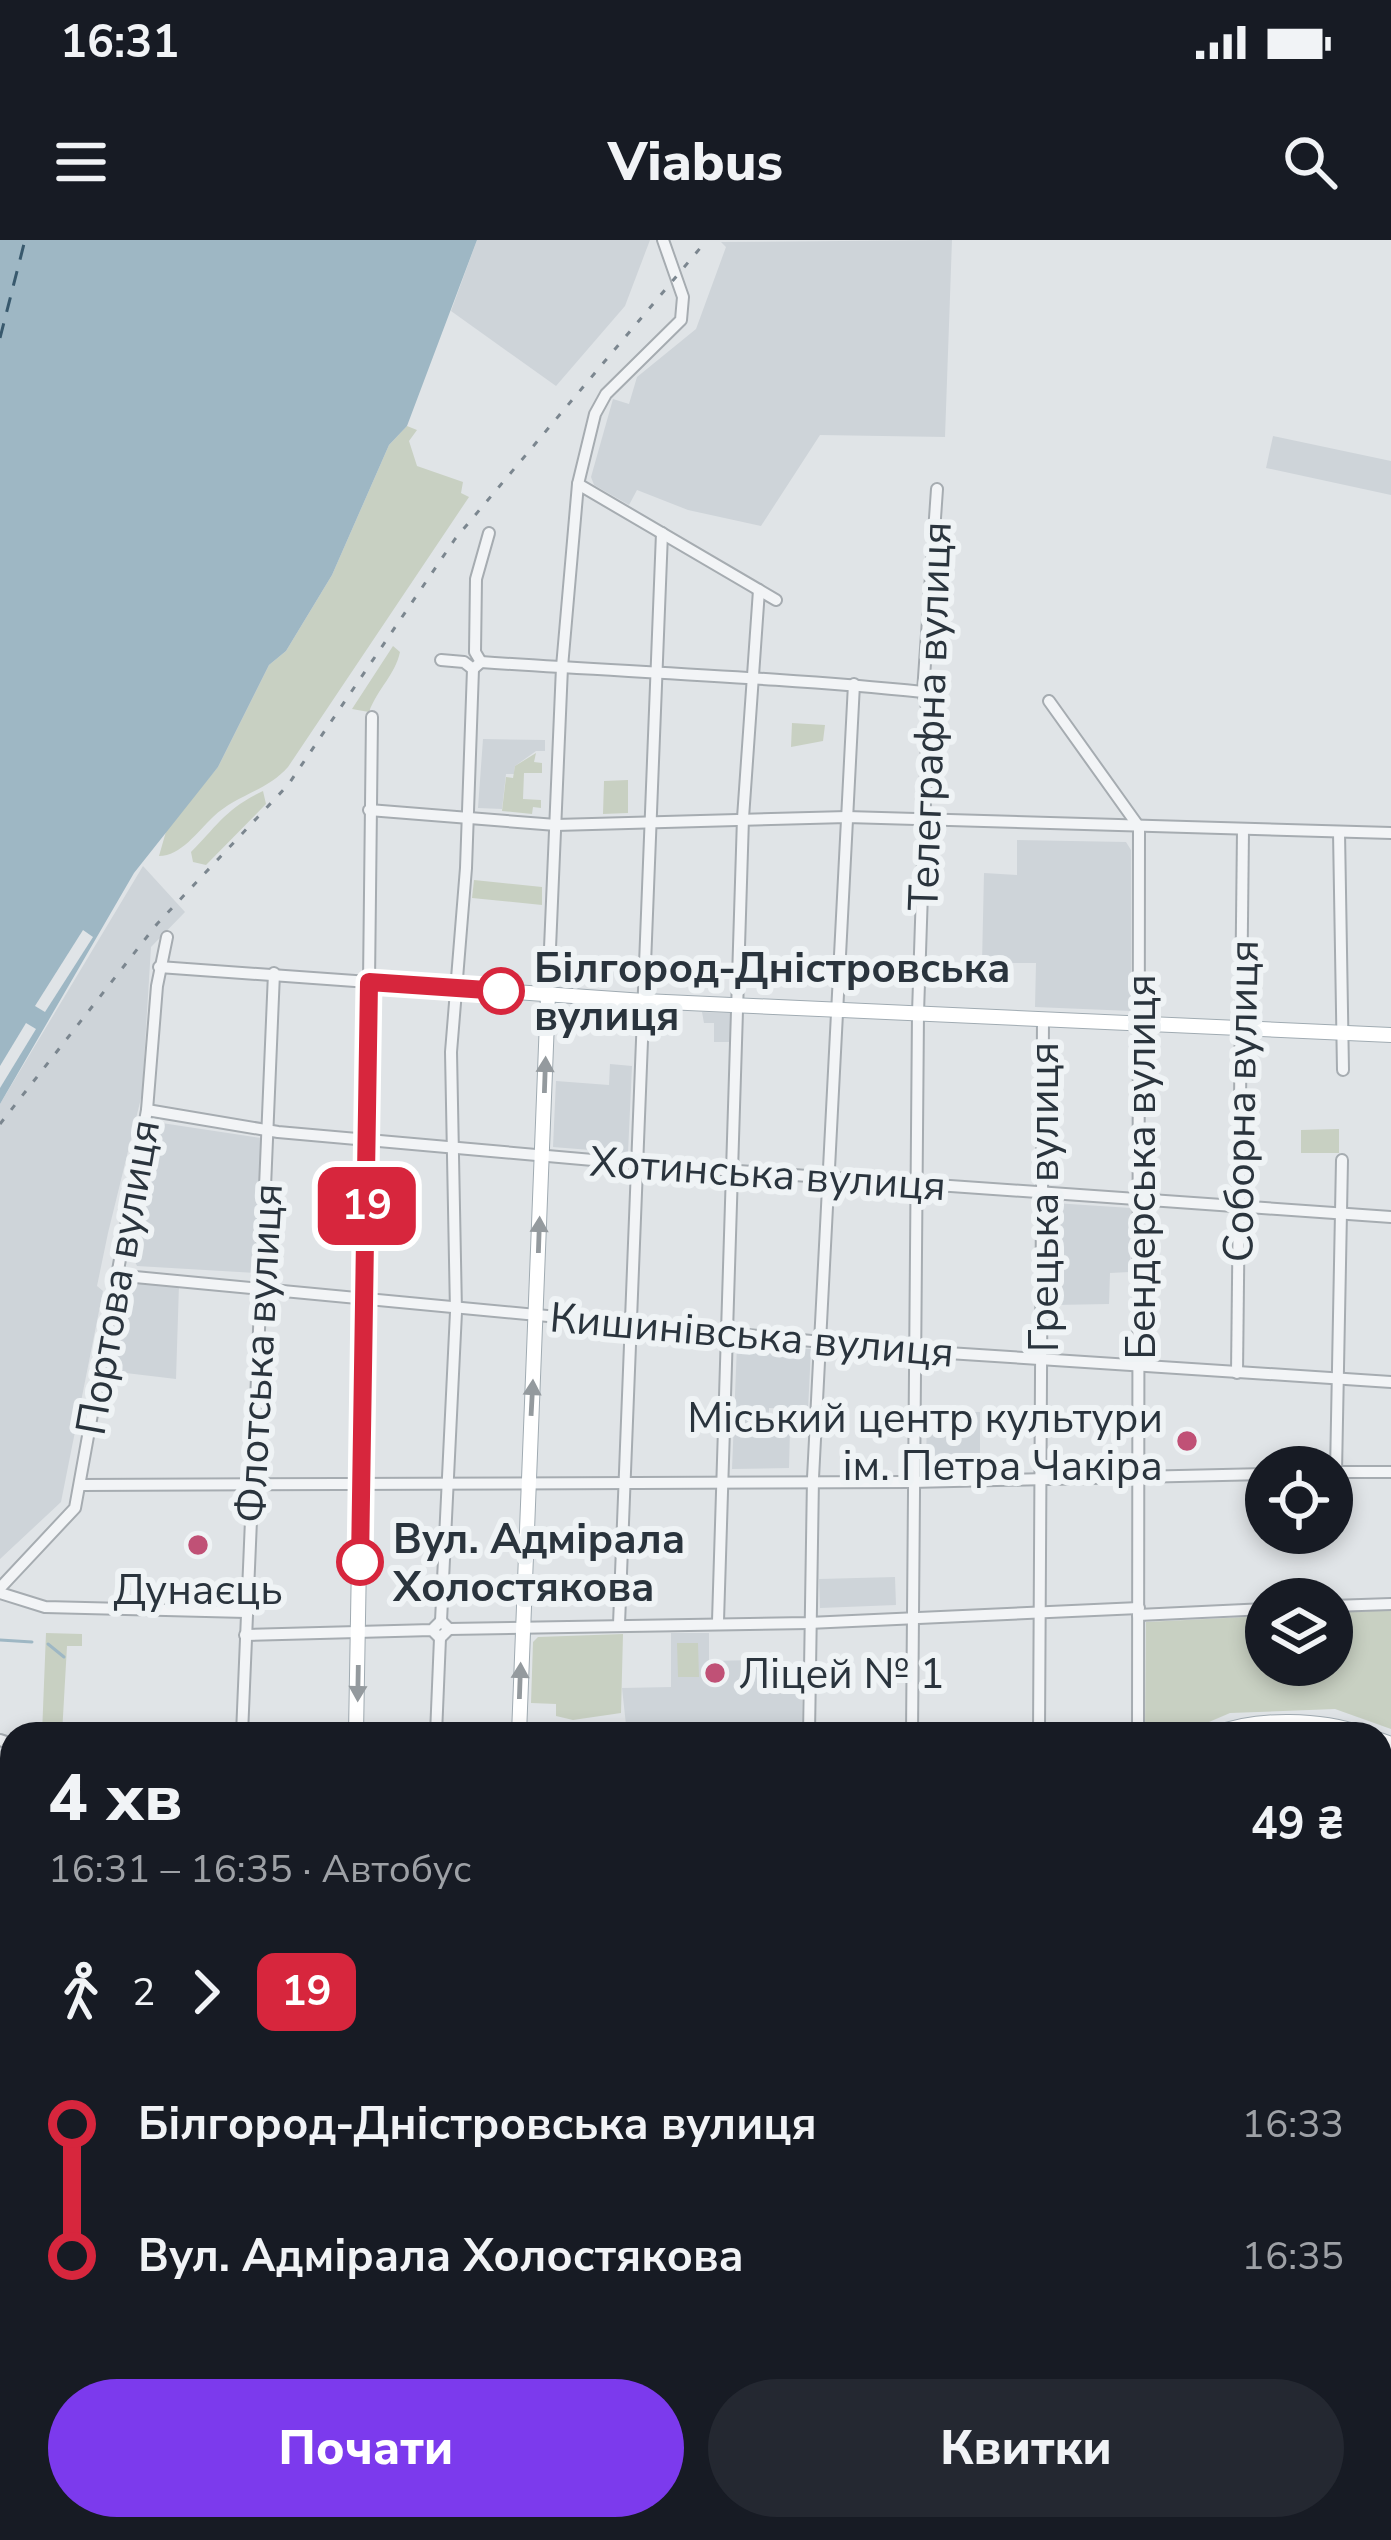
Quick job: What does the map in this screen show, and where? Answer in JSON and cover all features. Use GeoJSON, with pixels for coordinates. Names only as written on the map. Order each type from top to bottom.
{"type":"FeatureCollection","features":[{"type":"Feature","properties":{"kind":"main road"},"geometry":{"type":"LineString","coordinates":[[356,1722],[369,982],[644,1001],[1391,1035]]}},
{"type":"Feature","properties":{"kind":"main road"},"geometry":{"type":"LineString","coordinates":[[519,1722],[548,995]]}},
{"type":"Feature","properties":{"kind":"street"},"geometry":{"type":"LineString","coordinates":[[548,995],[562,667],[578,484],[595,414],[606,394],[681,320],[683,297],[663,240]]}},
{"type":"Feature","properties":{"kind":"street"},"geometry":{"type":"LineString","coordinates":[[578,484],[776,600]]}},
{"type":"Feature","properties":{"kind":"street","name":"Телеграфна вулиця"},"geometry":{"type":"LineString","coordinates":[[912,1722],[916,1185],[927,820],[928,711],[923,692],[937,489]]}},
{"type":"Feature","properties":{"kind":"street"},"geometry":{"type":"LineString","coordinates":[[436,1722],[455,1306],[452,1148],[457,988],[476,579],[489,533]]}},
{"type":"Feature","properties":{"kind":"street"},"geometry":{"type":"LineString","coordinates":[[619,1624],[662,533]]}},
{"type":"Feature","properties":{"kind":"street"},"geometry":{"type":"LineString","coordinates":[[718,1621],[743,818],[759,590]]}},
{"type":"Feature","properties":{"kind":"street"},"geometry":{"type":"LineString","coordinates":[[441,660],[923,692]]}},
{"type":"Feature","properties":{"kind":"street"},"geometry":{"type":"LineString","coordinates":[[809,1722],[813,1478],[854,684]]}},
{"type":"Feature","properties":{"kind":"street"},"geometry":{"type":"LineString","coordinates":[[1049,701],[1139,827]]}},
{"type":"Feature","properties":{"kind":"street"},"geometry":{"type":"LineString","coordinates":[[159,967],[369,982],[372,717]]}},
{"type":"Feature","properties":{"kind":"street"},"geometry":{"type":"LineString","coordinates":[[369,810],[556,825],[847,817],[1391,833]]}},
{"type":"Feature","properties":{"kind":"street","name":"Бендерська вулиця"},"geometry":{"type":"LineString","coordinates":[[1138,1722],[1143,1023],[1139,827]]}},
{"type":"Feature","properties":{"kind":"street","name":"Соборна вулиця"},"geometry":{"type":"LineString","coordinates":[[1237,1373],[1243,830]]}},
{"type":"Feature","properties":{"kind":"street"},"geometry":{"type":"LineString","coordinates":[[1339,832],[1342,1070]]}},
{"type":"Feature","properties":{"kind":"street","name":"Портова вулиця"},"geometry":{"type":"LineString","coordinates":[[0,1590],[65,1524],[81,1485],[114,1275],[147,1110],[159,967],[167,937]]}},
{"type":"Feature","properties":{"kind":"street","name":"Флотська вулиця"},"geometry":{"type":"LineString","coordinates":[[242,1722],[249,1511],[256,1486],[274,973]]}},
{"type":"Feature","properties":{"kind":"street","name":"Грецька вулиця"},"geometry":{"type":"LineString","coordinates":[[1039,1722],[1043,1019]]}},
{"type":"Feature","properties":{"kind":"street","name":"Хотинська вулиця"},"geometry":{"type":"LineString","coordinates":[[147,1110],[269,1131],[638,1164],[1391,1217]]}},
{"type":"Feature","properties":{"kind":"street"},"geometry":{"type":"LineString","coordinates":[[1335,1446],[1342,1160]]}},
{"type":"Feature","properties":{"kind":"street","name":"Кишинівська вулиця"},"geometry":{"type":"LineString","coordinates":[[114,1275],[822,1338],[917,1351],[1391,1382]]}},
{"type":"Feature","properties":{"kind":"street"},"geometry":{"type":"LineString","coordinates":[[1353,1472],[1391,1472]]}},
{"type":"Feature","properties":{"kind":"street"},"geometry":{"type":"LineString","coordinates":[[81,1485],[813,1478],[911,1482],[1245,1474]]}},
{"type":"Feature","properties":{"kind":"street"},"geometry":{"type":"LineString","coordinates":[[0,1590],[45,1606],[246,1612]]}},
{"type":"Feature","properties":{"kind":"street"},"geometry":{"type":"LineString","coordinates":[[1353,1605],[1391,1604]]}},
{"type":"Feature","properties":{"kind":"street"},"geometry":{"type":"LineString","coordinates":[[245,1635],[1245,1609]]}},
{"type":"Feature","properties":{"kind":"shaded area"},"geometry":{"type":"Polygon","coordinates":[[[477,240],[650,240],[625,306],[556,386],[451,311],[477,240]]]}},
{"type":"Feature","properties":{"kind":"shaded area"},"geometry":{"type":"Polygon","coordinates":[[[952,240],[945,437],[820,435],[761,526],[688,510],[637,490],[629,505],[594,485],[591,477],[613,399],[629,404],[637,377],[696,329],[726,247],[721,242],[952,240]]]}},
{"type":"Feature","properties":{"kind":"shaded area"},"geometry":{"type":"Polygon","coordinates":[[[407,426],[417,430],[409,441],[417,466],[463,482],[461,493],[469,497],[288,767],[222,810],[182,848],[159,856],[167,828],[218,767],[269,665],[286,651],[332,575],[389,445],[407,426]]]}},
{"type":"Feature","properties":{"kind":"shaded area"},"geometry":{"type":"Polygon","coordinates":[[[1273,436],[1391,461],[1391,495],[1266,468],[1273,436]]]}},
{"type":"Feature","properties":{"kind":"shaded area"},"geometry":{"type":"Polygon","coordinates":[[[393,646],[400,652],[398,660],[369,712],[352,709],[393,646]]]}},
{"type":"Feature","properties":{"kind":"shaded area"},"geometry":{"type":"Polygon","coordinates":[[[792,723],[825,725],[823,741],[791,747],[792,723]]]}},
{"type":"Feature","properties":{"kind":"shaded area"},"geometry":{"type":"Polygon","coordinates":[[[483,739],[545,740],[545,751],[536,751],[515,766],[514,774],[506,774],[502,809],[478,808],[483,739]]]}},
{"type":"Feature","properties":{"kind":"shaded area"},"geometry":{"type":"Polygon","coordinates":[[[536,753],[534,762],[542,763],[542,773],[524,773],[523,799],[541,800],[541,808],[533,807],[532,814],[502,811],[506,777],[513,778],[515,766],[536,753]]]}},
{"type":"Feature","properties":{"kind":"shaded area"},"geometry":{"type":"Polygon","coordinates":[[[628,780],[628,813],[603,814],[604,781],[628,780]]]}},
{"type":"Feature","properties":{"kind":"shaded area"},"geometry":{"type":"Polygon","coordinates":[[[263,791],[266,804],[206,865],[193,862],[191,852],[222,818],[263,791]]]}},
{"type":"Feature","properties":{"kind":"shaded area"},"geometry":{"type":"Polygon","coordinates":[[[1017,840],[1126,842],[1131,850],[1131,1011],[1035,1007],[1036,963],[982,963],[984,873],[1017,875],[1017,840]]]}},
{"type":"Feature","properties":{"kind":"shaded area"},"geometry":{"type":"Polygon","coordinates":[[[143,866],[185,912],[151,947],[142,1094],[97,1286],[103,1291],[61,1502],[0,1559],[0,1104],[143,866]]]}},
{"type":"Feature","properties":{"kind":"shaded area"},"geometry":{"type":"Polygon","coordinates":[[[474,880],[542,887],[542,905],[472,898],[474,880]]]}},
{"type":"Feature","properties":{"kind":"shaded area"},"geometry":{"type":"Polygon","coordinates":[[[702,1012],[730,1013],[730,1042],[714,1042],[714,1023],[704,1023],[702,1012]]]}},
{"type":"Feature","properties":{"kind":"shaded area"},"geometry":{"type":"Polygon","coordinates":[[[610,1064],[632,1066],[628,1153],[553,1147],[556,1081],[609,1085],[610,1064]]]}},
{"type":"Feature","properties":{"kind":"shaded area"},"geometry":{"type":"Polygon","coordinates":[[[155,1122],[261,1138],[256,1273],[137,1266],[130,1251],[155,1122]]]}},
{"type":"Feature","properties":{"kind":"shaded area"},"geometry":{"type":"Polygon","coordinates":[[[1339,1129],[1339,1153],[1301,1153],[1301,1130],[1339,1129]]]}},
{"type":"Feature","properties":{"kind":"shaded area"},"geometry":{"type":"Polygon","coordinates":[[[1054,1203],[1131,1208],[1130,1272],[1110,1273],[1109,1304],[1055,1305],[1054,1203]]]}},
{"type":"Feature","properties":{"kind":"shaded area"},"geometry":{"type":"Polygon","coordinates":[[[125,1282],[179,1285],[176,1379],[109,1371],[125,1282]]]}},
{"type":"Feature","properties":{"kind":"shaded area"},"geometry":{"type":"Polygon","coordinates":[[[737,1345],[811,1349],[808,1410],[769,1408],[769,1429],[790,1429],[789,1468],[732,1469],[737,1345]]]}},
{"type":"Feature","properties":{"kind":"shaded area"},"geometry":{"type":"Polygon","coordinates":[[[927,1412],[980,1412],[980,1467],[926,1466],[927,1412]]]}},
{"type":"Feature","properties":{"kind":"shaded area"},"geometry":{"type":"Polygon","coordinates":[[[895,1577],[896,1605],[820,1608],[819,1579],[895,1577]]]}},
{"type":"Feature","properties":{"kind":"shaded area"},"geometry":{"type":"Polygon","coordinates":[[[1391,1610],[1391,1722],[1371,1722],[1335,1709],[1230,1713],[1209,1722],[1145,1722],[1146,1622],[1245,1617],[1245,1686],[1353,1686],[1353,1612],[1391,1610]]]}},
{"type":"Feature","properties":{"kind":"shaded area"},"geometry":{"type":"Polygon","coordinates":[[[46,1633],[82,1634],[82,1646],[67,1646],[63,1722],[42,1722],[46,1633]]]}},
{"type":"Feature","properties":{"kind":"shaded area","name":"Ліцей № 1"},"geometry":{"type":"Polygon","coordinates":[[[671,1633],[709,1633],[709,1661],[758,1660],[758,1689],[802,1690],[802,1722],[626,1722],[622,1688],[671,1687],[671,1633]]]}},
{"type":"Feature","properties":{"kind":"shaded area"},"geometry":{"type":"Polygon","coordinates":[[[623,1634],[621,1713],[573,1720],[556,1716],[556,1704],[531,1703],[533,1642],[538,1637],[623,1634]]]}},
{"type":"Feature","properties":{"kind":"shaded area"},"geometry":{"type":"Polygon","coordinates":[[[677,1643],[698,1643],[699,1677],[678,1677],[677,1643]]]}},
{"type":"Feature","properties":{"kind":"water"},"geometry":{"type":"Polygon","coordinates":[[[0,240],[477,240],[407,426],[389,445],[332,575],[286,651],[269,665],[218,767],[134,873],[0,1104],[0,240]]]}},
{"type":"Feature","properties":{"kind":"pier"},"geometry":{"type":"Polygon","coordinates":[[[83,930],[93,937],[45,1012],[35,1006],[83,930]]]}},
{"type":"Feature","properties":{"kind":"pier"},"geometry":{"type":"Polygon","coordinates":[[[26,1023],[36,1029],[0,1088],[0,1066],[26,1023]]]}},
{"type":"Feature","properties":{"kind":"waterway"},"geometry":{"type":"LineString","coordinates":[[0,1640],[32,1642]]}},
{"type":"Feature","properties":{"kind":"waterway"},"geometry":{"type":"LineString","coordinates":[[48,1644],[64,1657]]}},
{"type":"Feature","properties":{"kind":"ferry route"},"geometry":{"type":"LineString","coordinates":[[0,338],[25,240]]}},
{"type":"Feature","properties":{"kind":"railway"},"geometry":{"type":"LineString","coordinates":[[0,1124],[157,924],[288,785],[455,539],[707,240]]}},
{"type":"Feature","properties":{"kind":"bus line","name":"19"},"geometry":{"type":"LineString","coordinates":[[360,1562],[369,982],[501,991]]}},
{"type":"Feature","properties":{"kind":"place","name":"Білгород-Дністровська вулиця"},"geometry":{"type":"Point","coordinates":[501,991]}},
{"type":"Feature","properties":{"kind":"place","name":"Міський центр культури ім. Петра Чакіра"},"geometry":{"type":"Point","coordinates":[1187,1441]}},
{"type":"Feature","properties":{"kind":"place","name":"Дунаєць"},"geometry":{"type":"Point","coordinates":[198,1545]}},
{"type":"Feature","properties":{"kind":"place","name":"Вул. Адмірала Холостякова"},"geometry":{"type":"Point","coordinates":[360,1562]}},
{"type":"Feature","properties":{"kind":"place","name":"Ліцей № 1"},"geometry":{"type":"Point","coordinates":[715,1673]}}]}
